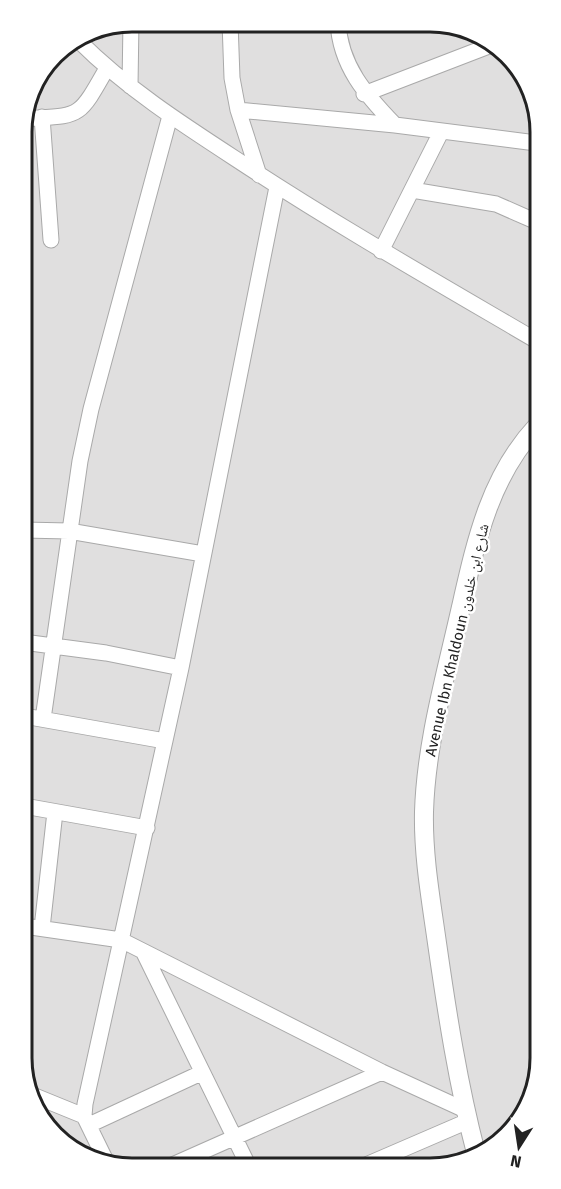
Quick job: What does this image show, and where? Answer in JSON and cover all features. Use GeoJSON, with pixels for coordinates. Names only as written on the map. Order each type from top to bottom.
{"type":"FeatureCollection","features":[{"type":"Feature","properties":{"kind":"street"},"geometry":{"type":"LineString","coordinates":[[130,86],[131,32]]}},
{"type":"Feature","properties":{"kind":"street"},"geometry":{"type":"LineString","coordinates":[[231,32],[232,78],[238,111],[260,175]]}},
{"type":"Feature","properties":{"kind":"street"},"geometry":{"type":"LineString","coordinates":[[340,32],[347,61],[364,94],[395,125]]}},
{"type":"Feature","properties":{"kind":"street"},"geometry":{"type":"LineString","coordinates":[[82,44],[107,68],[170,116],[277,188],[530,337]]}},
{"type":"Feature","properties":{"kind":"street"},"geometry":{"type":"LineString","coordinates":[[364,94],[484,48]]}},
{"type":"Feature","properties":{"kind":"street"},"geometry":{"type":"LineString","coordinates":[[33,118],[69,116],[82,109],[107,68]]}},
{"type":"Feature","properties":{"kind":"street"},"geometry":{"type":"LineString","coordinates":[[238,111],[395,125],[530,142]]}},
{"type":"Feature","properties":{"kind":"street"},"geometry":{"type":"LineString","coordinates":[[43,720],[69,531],[91,409],[170,116]]}},
{"type":"Feature","properties":{"kind":"street"},"geometry":{"type":"LineString","coordinates":[[42,117],[51,240]]}},
{"type":"Feature","properties":{"kind":"street"},"geometry":{"type":"LineString","coordinates":[[381,251],[441,132]]}},
{"type":"Feature","properties":{"kind":"street"},"geometry":{"type":"LineString","coordinates":[[102,1153],[86,1120],[121,940],[181,668],[277,188]]}},
{"type":"Feature","properties":{"kind":"street"},"geometry":{"type":"LineString","coordinates":[[412,190],[496,204],[530,219]]}},
{"type":"Feature","properties":{"kind":"street","name":"Avenue Ibn Khaldoun شارع ابن خلدون"},"geometry":{"type":"LineString","coordinates":[[474,1147],[466,1115],[444,992],[427,872],[424,812],[426,783],[436,718],[480,529],[501,475],[530,434]]}},
{"type":"Feature","properties":{"kind":"street"},"geometry":{"type":"LineString","coordinates":[[32,530],[69,531],[203,554]]}},
{"type":"Feature","properties":{"kind":"street"},"geometry":{"type":"LineString","coordinates":[[32,643],[181,668]]}},
{"type":"Feature","properties":{"kind":"street"},"geometry":{"type":"LineString","coordinates":[[32,718],[165,741]]}},
{"type":"Feature","properties":{"kind":"street"},"geometry":{"type":"LineString","coordinates":[[32,808],[147,828]]}},
{"type":"Feature","properties":{"kind":"street"},"geometry":{"type":"LineString","coordinates":[[42,928],[56,812]]}},
{"type":"Feature","properties":{"kind":"street"},"geometry":{"type":"LineString","coordinates":[[32,927],[121,940],[466,1115]]}},
{"type":"Feature","properties":{"kind":"street"},"geometry":{"type":"LineString","coordinates":[[143,951],[244,1158]]}},
{"type":"Feature","properties":{"kind":"street"},"geometry":{"type":"LineString","coordinates":[[187,1158],[232,1136],[382,1072]]}},
{"type":"Feature","properties":{"kind":"street"},"geometry":{"type":"LineString","coordinates":[[40,1099],[86,1120],[201,1073]]}},
{"type":"Feature","properties":{"kind":"street"},"geometry":{"type":"LineString","coordinates":[[380,1158],[466,1115]]}},
{"type":"Feature","properties":{"kind":"shaded area"},"geometry":{"type":"Polygon","coordinates":[[[118,32],[449,33],[474,42],[496,56],[516,81],[526,105],[530,131],[529,1064],[524,1090],[510,1117],[489,1117],[489,1138],[456,1154],[430,1158],[131,1158],[112,1156],[87,1147],[70,1137],[52,1119],[35,1084],[32,1071],[32,125],[35,105],[52,70],[65,56],[99,37],[118,32]]]}}]}
